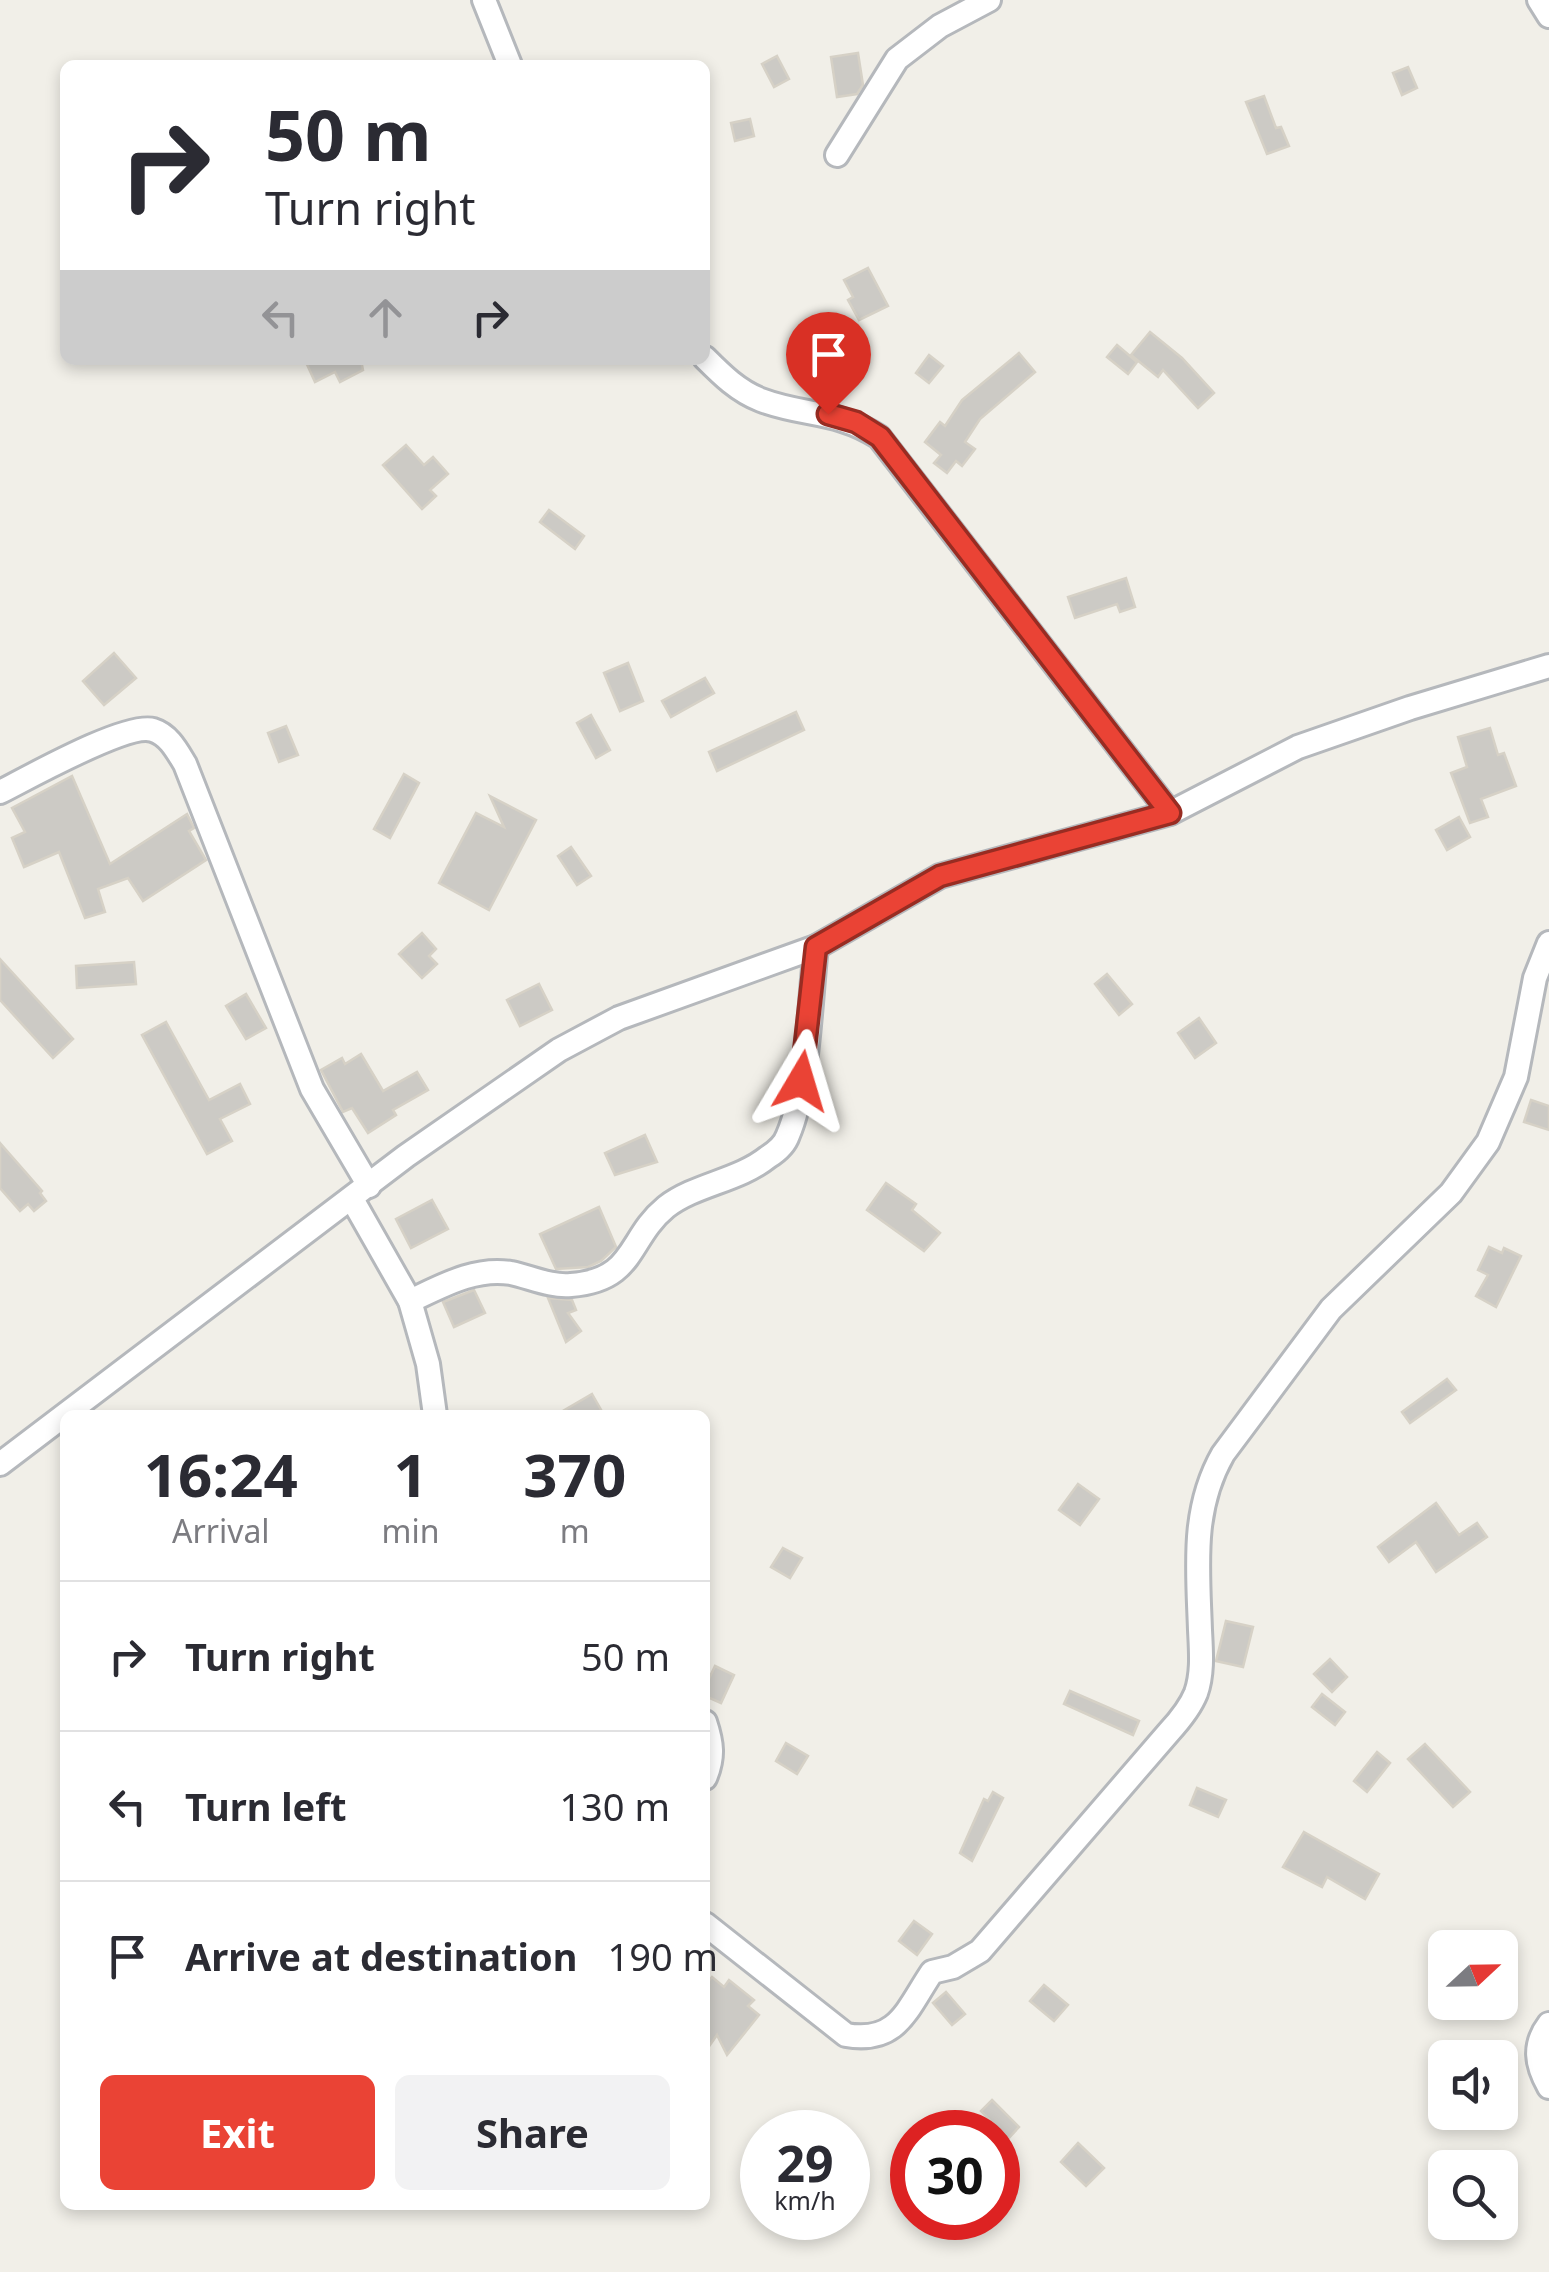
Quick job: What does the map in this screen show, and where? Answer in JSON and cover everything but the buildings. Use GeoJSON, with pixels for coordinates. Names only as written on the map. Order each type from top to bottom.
{"type":"FeatureCollection","features":[{"type":"Feature","properties":{"kind":"street"},"geometry":{"type":"LineString","coordinates":[[484,0],[508,60]]}},
{"type":"Feature","properties":{"kind":"street"},"geometry":{"type":"LineString","coordinates":[[837,154],[898,59],[940,26],[989,0]]}},
{"type":"Feature","properties":{"kind":"street"},"geometry":{"type":"LineString","coordinates":[[1540,0],[1549,16]]}},
{"type":"Feature","properties":{"kind":"street"},"geometry":{"type":"LineString","coordinates":[[710,363],[734,387],[763,400],[856,422],[880,437],[1170,813]]}},
{"type":"Feature","properties":{"kind":"street"},"geometry":{"type":"LineString","coordinates":[[72,1410],[406,1156],[560,1050],[618,1018],[816,947],[940,876],[1170,813],[1298,747],[1549,666]]}},
{"type":"Feature","properties":{"kind":"street"},"geometry":{"type":"LineString","coordinates":[[0,792],[130,731],[157,731],[176,747],[312,1089],[410,1301],[428,1364],[434,1410]]}},
{"type":"Feature","properties":{"kind":"street"},"geometry":{"type":"LineString","coordinates":[[710,1928],[846,2035],[881,2036],[894,2029],[932,1972],[953,1967],[980,1951],[1170,1732],[1197,1690],[1201,1663],[1197,1546],[1211,1476],[1223,1454],[1331,1309],[1451,1194],[1488,1142],[1516,1077],[1535,978],[1549,943]]}},
{"type":"Feature","properties":{"kind":"street"},"geometry":{"type":"LineString","coordinates":[[410,1301],[455,1280],[483,1273],[508,1273],[569,1286],[603,1278],[623,1266],[652,1221],[669,1205],[768,1158],[787,1140],[797,1109],[816,947]]}},
{"type":"Feature","properties":{"kind":"street"},"geometry":{"type":"LineString","coordinates":[[0,1464],[60,1419]]}},
{"type":"Feature","properties":{"kind":"street"},"geometry":{"type":"LineString","coordinates":[[710,1736],[710,1767]]}},
{"type":"Feature","properties":{"kind":"street"},"geometry":{"type":"LineString","coordinates":[[1549,2024],[1540,2036],[1537,2050],[1538,2064],[1549,2087]]}},
{"type":"Feature","properties":{"kind":"route"},"geometry":{"type":"LineString","coordinates":[[801,1081],[816,947],[940,876],[1170,813],[880,437],[856,422],[828,414]]}}]}
